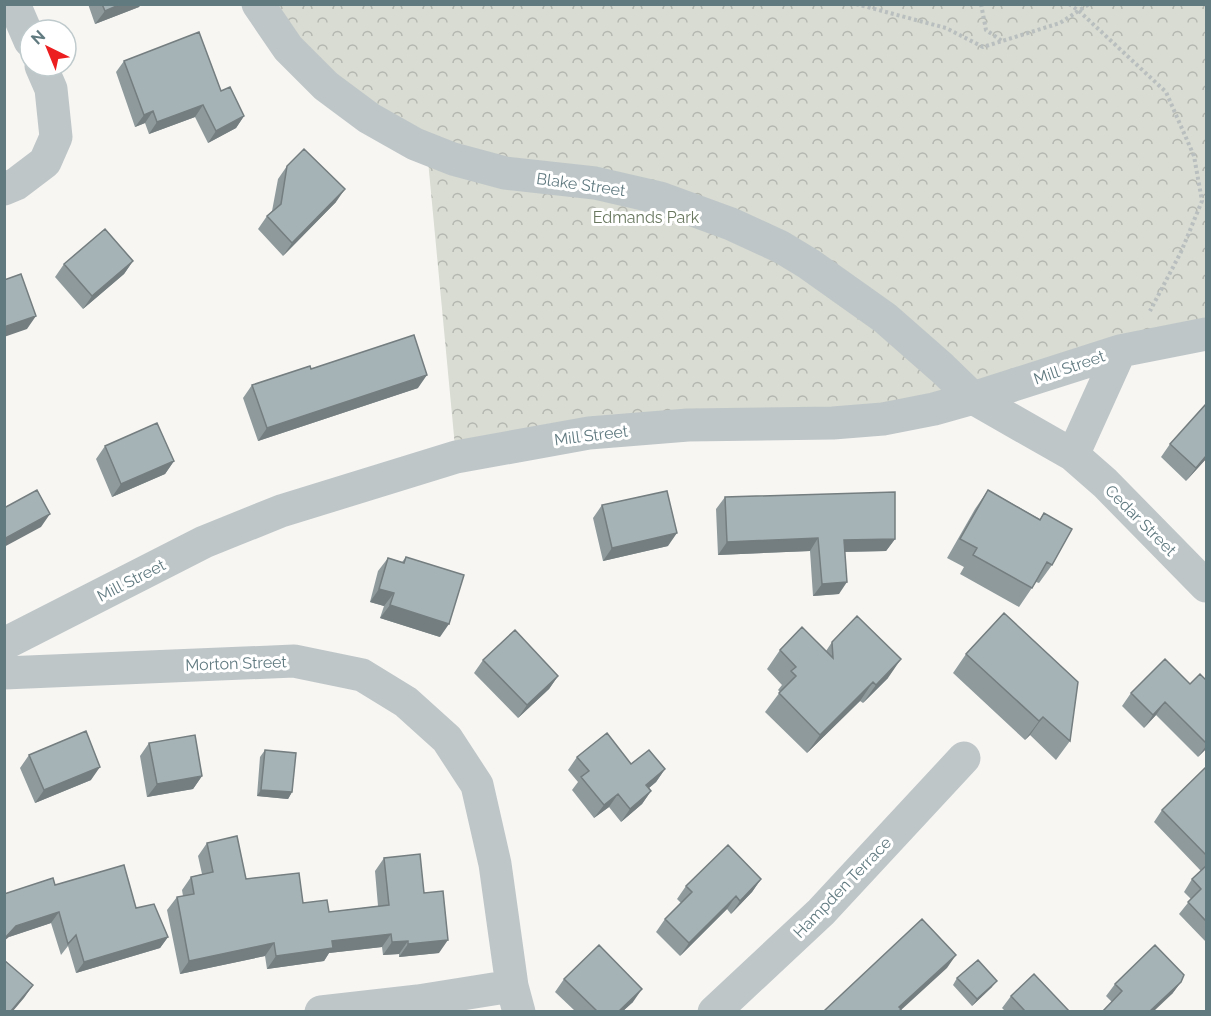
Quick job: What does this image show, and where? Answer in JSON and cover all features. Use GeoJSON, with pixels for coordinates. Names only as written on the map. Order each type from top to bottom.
{"type":"FeatureCollection","features":[{"type":"Feature","properties":{"kind":"street"},"geometry":{"type":"LineString","coordinates":[[14,4],[20,18]]}},
{"type":"Feature","properties":{"kind":"street","name":"Blake Street"},"geometry":{"type":"LineString","coordinates":[[258,4],[288,48],[326,86],[358,111],[398,136],[453,159],[505,173],[595,183],[660,198],[752,233],[809,264],[885,318],[974,398]]}},
{"type":"Feature","properties":{"kind":"street"},"geometry":{"type":"LineString","coordinates":[[4,189],[16,184],[45,162],[56,137],[51,89],[46,78]]}},
{"type":"Feature","properties":{"kind":"street","name":"Mill Street"},"geometry":{"type":"LineString","coordinates":[[4,644],[204,542],[281,511],[456,457],[589,433],[688,425],[833,423],[883,419],[974,398],[1135,347],[1206,334]]}},
{"type":"Feature","properties":{"kind":"street"},"geometry":{"type":"LineString","coordinates":[[1073,455],[1135,347]]}},
{"type":"Feature","properties":{"kind":"street","name":"Cedar Street"},"geometry":{"type":"LineString","coordinates":[[974,398],[1073,455],[1105,483],[1206,586]]}},
{"type":"Feature","properties":{"kind":"street","name":"Morton Street"},"geometry":{"type":"LineString","coordinates":[[4,673],[294,661],[362,675],[406,702],[447,739],[477,785],[495,864],[515,998]]}},
{"type":"Feature","properties":{"kind":"street","name":"Hampden Terrace"},"geometry":{"type":"LineString","coordinates":[[714,1011],[821,912],[964,758]]}},
{"type":"Feature","properties":{"kind":"street"},"geometry":{"type":"LineString","coordinates":[[321,1011],[418,1001],[515,998]]}},
{"type":"Feature","properties":{"kind":"path"},"geometry":{"type":"LineString","coordinates":[[856,4],[946,28],[983,47],[1060,23],[1089,4]]}},
{"type":"Feature","properties":{"kind":"path"},"geometry":{"type":"LineString","coordinates":[[981,4],[986,30],[1002,41]]}},
{"type":"Feature","properties":{"kind":"path"},"geometry":{"type":"LineString","coordinates":[[1069,4],[1166,92],[1194,156],[1203,201],[1135,347]]}},
{"type":"Feature","properties":{"kind":"green space","name":"Edmands Park"},"geometry":{"type":"Polygon","coordinates":[[[258,5],[1206,5],[1206,334],[973,398],[456,457],[427,150],[398,136],[258,5]]]}},
{"type":"Feature","properties":{"kind":"building"},"geometry":{"type":"Polygon","coordinates":[[[102,4],[121,4],[105,11],[102,4]]]}},
{"type":"Feature","properties":{"kind":"building"},"geometry":{"type":"Polygon","coordinates":[[[199,32],[221,91],[230,87],[244,116],[216,131],[203,105],[157,122],[153,111],[144,115],[124,61],[199,32]]]}},
{"type":"Feature","properties":{"kind":"building"},"geometry":{"type":"Polygon","coordinates":[[[304,149],[345,189],[292,243],[267,216],[281,204],[287,166],[304,149]]]}},
{"type":"Feature","properties":{"kind":"building"},"geometry":{"type":"Polygon","coordinates":[[[105,229],[133,261],[92,296],[64,264],[105,229]]]}},
{"type":"Feature","properties":{"kind":"building"},"geometry":{"type":"Polygon","coordinates":[[[21,274],[36,316],[4,327],[4,280],[21,274]]]}},
{"type":"Feature","properties":{"kind":"building"},"geometry":{"type":"Polygon","coordinates":[[[414,335],[427,375],[267,428],[252,385],[310,366],[311,369],[414,335]]]}},
{"type":"Feature","properties":{"kind":"building"},"geometry":{"type":"Polygon","coordinates":[[[1206,404],[1206,456],[1196,468],[1170,444],[1206,404]]]}},
{"type":"Feature","properties":{"kind":"building"},"geometry":{"type":"Polygon","coordinates":[[[157,423],[174,461],[121,484],[105,446],[157,423]]]}},
{"type":"Feature","properties":{"kind":"building"},"geometry":{"type":"Polygon","coordinates":[[[37,490],[50,514],[4,539],[4,508],[37,490]]]}},
{"type":"Feature","properties":{"kind":"building"},"geometry":{"type":"Polygon","coordinates":[[[988,490],[1040,520],[1044,513],[1072,529],[1052,565],[1047,562],[1032,588],[973,555],[977,548],[960,539],[988,490]]]}},
{"type":"Feature","properties":{"kind":"building"},"geometry":{"type":"Polygon","coordinates":[[[667,491],[677,533],[612,548],[602,505],[667,491]]]}},
{"type":"Feature","properties":{"kind":"building"},"geometry":{"type":"Polygon","coordinates":[[[895,492],[895,539],[844,540],[847,582],[822,584],[818,538],[727,542],[725,497],[895,492]]]}},
{"type":"Feature","properties":{"kind":"building"},"geometry":{"type":"Polygon","coordinates":[[[406,557],[464,575],[449,624],[390,605],[394,593],[379,589],[388,558],[404,563],[406,557]]]}},
{"type":"Feature","properties":{"kind":"building"},"geometry":{"type":"Polygon","coordinates":[[[1004,613],[1078,682],[1070,741],[1043,717],[1039,721],[966,654],[1004,613]]]}},
{"type":"Feature","properties":{"kind":"building"},"geometry":{"type":"Polygon","coordinates":[[[857,616],[901,659],[876,685],[873,682],[820,735],[779,693],[796,676],[791,671],[796,667],[780,650],[802,627],[833,658],[832,642],[857,616]]]}},
{"type":"Feature","properties":{"kind":"building"},"geometry":{"type":"Polygon","coordinates":[[[515,630],[558,676],[527,705],[483,660],[515,630]]]}},
{"type":"Feature","properties":{"kind":"building"},"geometry":{"type":"Polygon","coordinates":[[[1165,659],[1190,684],[1200,674],[1206,680],[1206,743],[1165,702],[1153,715],[1131,693],[1165,659]]]}},
{"type":"Feature","properties":{"kind":"building"},"geometry":{"type":"Polygon","coordinates":[[[86,731],[100,767],[44,790],[29,755],[86,731]]]}},
{"type":"Feature","properties":{"kind":"building"},"geometry":{"type":"Polygon","coordinates":[[[607,733],[631,764],[649,750],[665,769],[646,785],[651,791],[630,809],[618,794],[604,805],[581,777],[589,771],[577,757],[607,733]]]}},
{"type":"Feature","properties":{"kind":"building"},"geometry":{"type":"Polygon","coordinates":[[[195,735],[202,776],[157,784],[149,743],[195,735]]]}},
{"type":"Feature","properties":{"kind":"building"},"geometry":{"type":"Polygon","coordinates":[[[265,750],[296,753],[292,792],[261,790],[265,750]]]}},
{"type":"Feature","properties":{"kind":"building"},"geometry":{"type":"Polygon","coordinates":[[[1206,767],[1206,855],[1162,810],[1206,767]]]}},
{"type":"Feature","properties":{"kind":"building"},"geometry":{"type":"Polygon","coordinates":[[[237,836],[246,879],[299,873],[303,903],[327,900],[329,912],[389,905],[384,858],[420,854],[424,893],[443,891],[448,940],[408,944],[408,941],[392,942],[391,934],[332,941],[333,948],[276,956],[274,943],[189,961],[177,897],[194,894],[191,877],[213,872],[207,843],[237,836]]]}},
{"type":"Feature","properties":{"kind":"building"},"geometry":{"type":"Polygon","coordinates":[[[728,845],[761,879],[740,901],[736,896],[689,943],[665,919],[692,892],[686,886],[728,845]]]}},
{"type":"Feature","properties":{"kind":"building"},"geometry":{"type":"Polygon","coordinates":[[[124,865],[136,908],[154,904],[168,937],[84,962],[76,935],[68,944],[59,912],[16,926],[4,939],[4,894],[53,878],[55,885],[124,865]]]}},
{"type":"Feature","properties":{"kind":"building"},"geometry":{"type":"Polygon","coordinates":[[[1206,866],[1206,921],[1188,902],[1201,889],[1192,879],[1206,866]]]}},
{"type":"Feature","properties":{"kind":"building"},"geometry":{"type":"Polygon","coordinates":[[[922,919],[956,955],[899,1007],[901,1009],[899,1011],[824,1011],[922,919]]]}},
{"type":"Feature","properties":{"kind":"building"},"geometry":{"type":"Polygon","coordinates":[[[599,945],[642,989],[619,1011],[597,1011],[564,979],[599,945]]]}},
{"type":"Feature","properties":{"kind":"building"},"geometry":{"type":"Polygon","coordinates":[[[1155,945],[1184,975],[1181,982],[1150,1011],[1103,1011],[1122,991],[1115,984],[1155,945]]]}},
{"type":"Feature","properties":{"kind":"building"},"geometry":{"type":"Polygon","coordinates":[[[4,960],[33,985],[11,1011],[4,1011],[4,960]]]}},
{"type":"Feature","properties":{"kind":"building"},"geometry":{"type":"Polygon","coordinates":[[[978,960],[997,981],[977,999],[957,978],[978,960]]]}},
{"type":"Feature","properties":{"kind":"building"},"geometry":{"type":"Polygon","coordinates":[[[1034,974],[1069,1011],[1025,1011],[1011,996],[1034,974]]]}}]}
